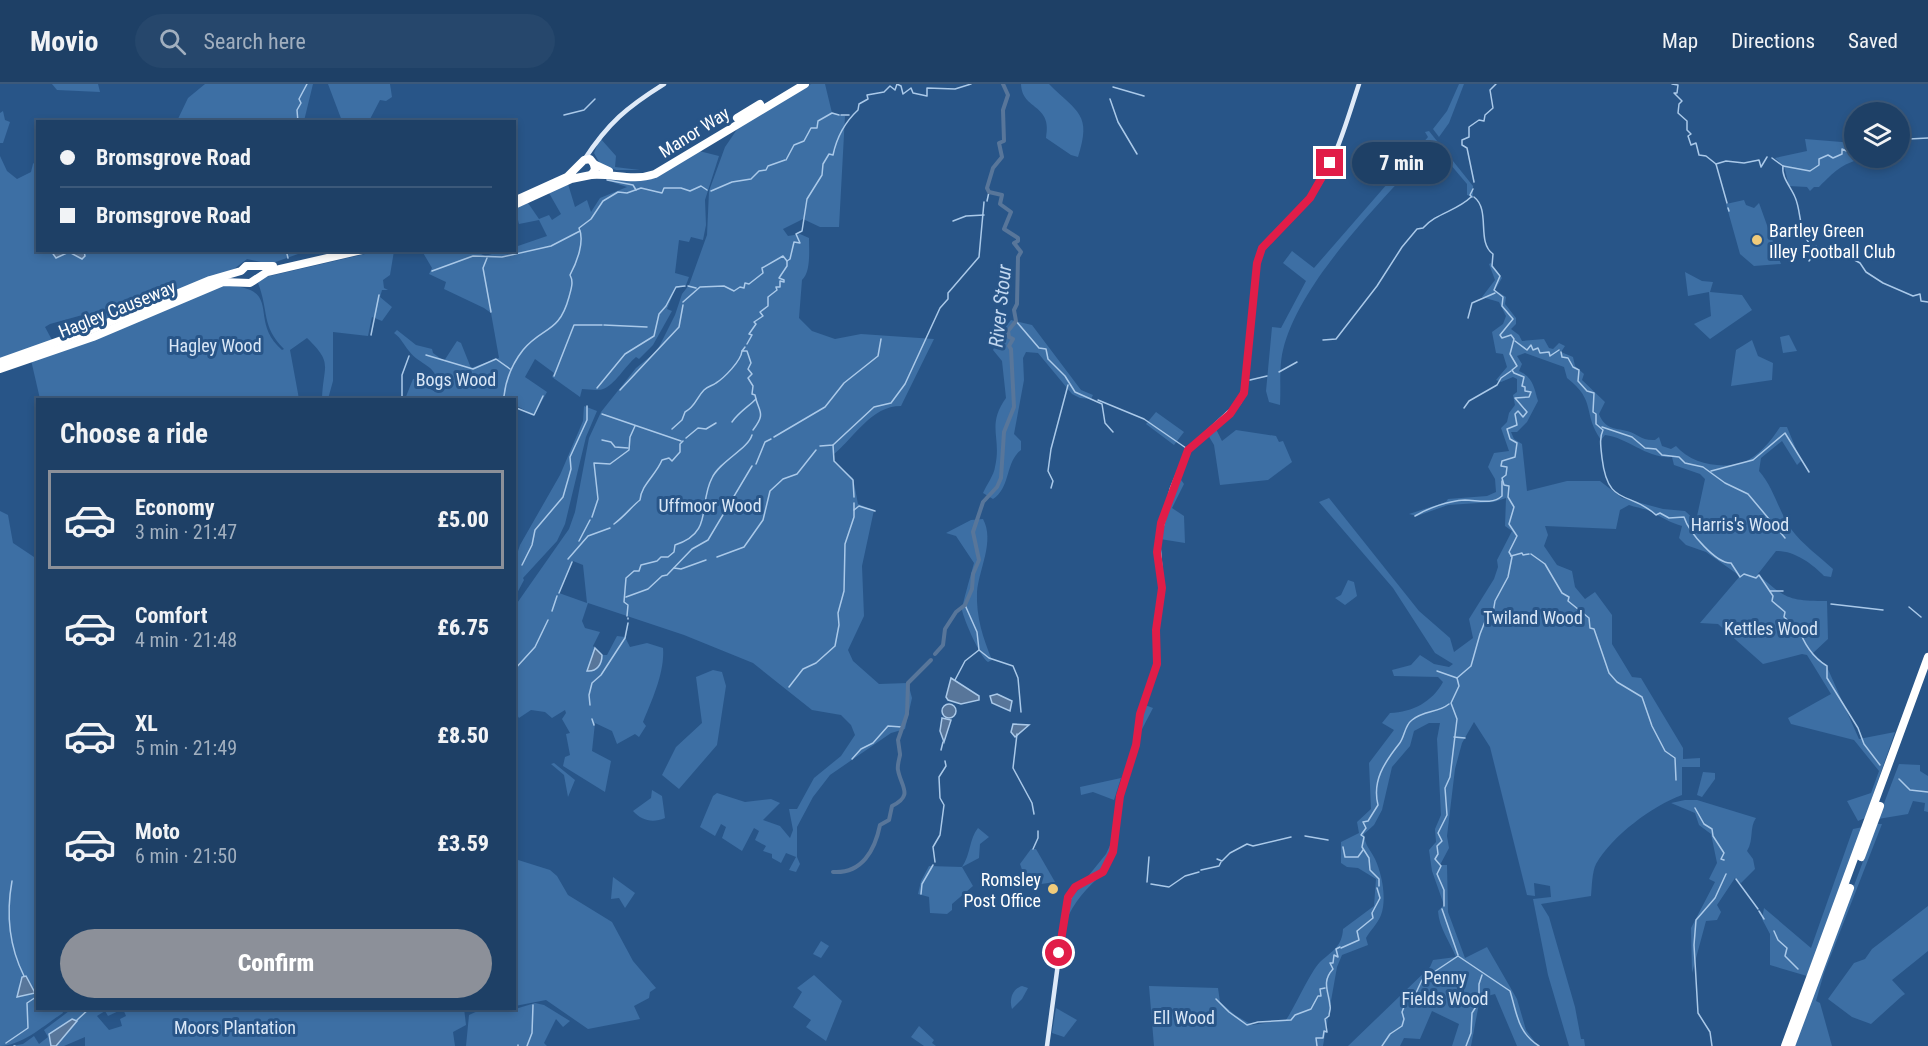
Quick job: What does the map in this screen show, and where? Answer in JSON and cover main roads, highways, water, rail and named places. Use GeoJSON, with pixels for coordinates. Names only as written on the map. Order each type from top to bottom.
{"type":"FeatureCollection","features":[{"type":"Feature","properties":{"kind":"highway","name":"Manor Way"},"geometry":{"type":"LineString","coordinates":[[582,161],[594,163],[602,169],[625,174],[651,171],[794,84]]}},
{"type":"Feature","properties":{"kind":"highway","name":"Manor Way"},"geometry":{"type":"LineString","coordinates":[[589,175],[605,174],[633,178],[654,174],[805,84]]}},
{"type":"Feature","properties":{"kind":"highway"},"geometry":{"type":"LineString","coordinates":[[582,161],[581,171],[589,175]]}},
{"type":"Feature","properties":{"kind":"highway"},"geometry":{"type":"LineString","coordinates":[[516,202],[567,177],[582,161]]}},
{"type":"Feature","properties":{"kind":"highway"},"geometry":{"type":"LineString","coordinates":[[516,202],[571,179],[589,175],[595,170],[594,163]]}},
{"type":"Feature","properties":{"kind":"highway"},"geometry":{"type":"LineString","coordinates":[[333,252],[266,267],[246,266],[241,272],[246,282],[253,282],[267,272],[353,252]]}},
{"type":"Feature","properties":{"kind":"highway"},"geometry":{"type":"LineString","coordinates":[[254,266],[258,272],[258,278]]}},
{"type":"Feature","properties":{"kind":"highway","name":"Hagley Causeway"},"geometry":{"type":"LineString","coordinates":[[0,362],[90,330],[210,280],[241,272]]}},
{"type":"Feature","properties":{"kind":"highway","name":"Hagley Causeway"},"geometry":{"type":"LineString","coordinates":[[0,369],[93,337],[212,286],[230,281],[246,282]]}},
{"type":"Feature","properties":{"kind":"highway"},"geometry":{"type":"LineString","coordinates":[[1875,812],[1928,657]]}},
{"type":"Feature","properties":{"kind":"highway"},"geometry":{"type":"LineString","coordinates":[[1791,1046],[1928,672]]}},
{"type":"Feature","properties":{"kind":"highway"},"geometry":{"type":"LineString","coordinates":[[1785,1046],[1868,831]]}},
{"type":"Feature","properties":{"kind":"main road"},"geometry":{"type":"LineString","coordinates":[[582,161],[616,117],[664,84]]}},
{"type":"Feature","properties":{"kind":"main road"},"geometry":{"type":"LineString","coordinates":[[1047,1046],[1066,904],[1075,887],[1103,872],[1111,860],[1115,845],[1120,796],[1136,745],[1140,714],[1157,664],[1156,630],[1162,588],[1158,540],[1172,488],[1188,450],[1230,414],[1241,399],[1246,383],[1258,258],[1262,248],[1304,205],[1321,182],[1359,84]]}},
{"type":"Feature","properties":{"kind":"main road"},"geometry":{"type":"LineString","coordinates":[[593,146],[594,163]]}},
{"type":"Feature","properties":{"kind":"waterway"},"geometry":{"type":"LineString","coordinates":[[298,120],[297,110],[301,103],[299,99],[307,84]]}},
{"type":"Feature","properties":{"kind":"waterway"},"geometry":{"type":"LineString","coordinates":[[683,302],[700,287],[724,286],[734,291],[740,287],[744,288],[745,283],[749,284],[763,273],[762,268],[783,256],[787,261],[790,259],[794,242],[800,243],[796,234],[802,231],[807,199],[822,175],[823,164],[829,154],[833,155],[842,130],[858,110],[859,104],[868,99],[867,95],[884,92],[890,86],[895,90],[897,84],[901,86],[903,94],[911,88],[913,93],[927,96],[927,88],[955,89],[971,84]]}},
{"type":"Feature","properties":{"kind":"waterway","name":"River Stour"},"geometry":{"type":"LineString","coordinates":[[935,654],[943,645],[945,629],[956,612],[965,605],[972,589],[973,574],[979,560],[973,532],[983,502],[997,487],[1001,478],[1004,432],[1014,407],[1009,346],[1013,339],[1009,337],[1008,331],[1016,321],[1014,310],[1017,304],[1018,257],[1021,252],[1014,243],[1018,241],[1018,238],[1004,229],[1011,212],[1000,204],[1002,195],[989,192],[987,188],[993,168],[1002,157],[999,143],[1004,141],[1003,110],[1008,95],[1003,84]]}},
{"type":"Feature","properties":{"kind":"waterway"},"geometry":{"type":"LineString","coordinates":[[1474,182],[1467,148],[1462,145],[1462,140],[1469,137],[1469,127],[1479,120],[1484,121],[1485,115],[1493,108],[1490,90],[1496,84]]}},
{"type":"Feature","properties":{"kind":"waterway"},"geometry":{"type":"LineString","coordinates":[[1672,84],[1678,85],[1677,93],[1674,93],[1682,101],[1679,104],[1678,113],[1687,121],[1687,130],[1691,134],[1688,136],[1691,145],[1696,143],[1699,155],[1706,156],[1716,164],[1726,161],[1744,163],[1759,160],[1761,167],[1767,157]]}},
{"type":"Feature","properties":{"kind":"waterway"},"geometry":{"type":"LineString","coordinates":[[1113,87],[1144,96]]}},
{"type":"Feature","properties":{"kind":"waterway"},"geometry":{"type":"LineString","coordinates":[[564,115],[584,110],[595,99]]}},
{"type":"Feature","properties":{"kind":"waterway"},"geometry":{"type":"LineString","coordinates":[[1110,99],[1118,122],[1137,154]]}},
{"type":"Feature","properties":{"kind":"waterway"},"geometry":{"type":"LineString","coordinates":[[786,160],[794,145],[804,141],[811,128],[817,128],[818,121],[832,113],[839,115]]}},
{"type":"Feature","properties":{"kind":"waterway"},"geometry":{"type":"LineString","coordinates":[[841,115],[849,115]]}},
{"type":"Feature","properties":{"kind":"waterway"},"geometry":{"type":"LineString","coordinates":[[1910,139],[1928,138]]}},
{"type":"Feature","properties":{"kind":"waterway"},"geometry":{"type":"LineString","coordinates":[[1772,158],[1783,166],[1810,171],[1819,165],[1819,159],[1828,155],[1833,158],[1842,154],[1842,149],[1844,150]]}},
{"type":"Feature","properties":{"kind":"waterway"},"geometry":{"type":"LineString","coordinates":[[711,191],[732,182],[751,179],[759,171],[766,170],[768,166],[785,160]]}},
{"type":"Feature","properties":{"kind":"waterway"},"geometry":{"type":"LineString","coordinates":[[1716,164],[1727,203]]}},
{"type":"Feature","properties":{"kind":"waterway"},"geometry":{"type":"LineString","coordinates":[[1783,166],[1785,178],[1797,203],[1804,235],[1812,246]]}},
{"type":"Feature","properties":{"kind":"waterway"},"geometry":{"type":"LineString","coordinates":[[607,180],[633,185],[636,190]]}},
{"type":"Feature","properties":{"kind":"waterway"},"geometry":{"type":"LineString","coordinates":[[501,398],[504,396],[510,372],[519,355],[530,342],[555,324],[565,309],[572,286],[570,275],[581,245],[579,228],[591,219],[603,201],[618,192],[627,193],[641,188],[662,193],[664,188],[681,188],[690,191],[701,186],[707,190]]}},
{"type":"Feature","properties":{"kind":"waterway"},"geometry":{"type":"LineString","coordinates":[[1472,197],[1470,195],[1473,189]]}},
{"type":"Feature","properties":{"kind":"waterway"},"geometry":{"type":"LineString","coordinates":[[987,201],[989,192]]}},
{"type":"Feature","properties":{"kind":"waterway"},"geometry":{"type":"LineString","coordinates":[[1323,340],[1336,339],[1417,229],[1423,228],[1471,197]]}},
{"type":"Feature","properties":{"kind":"waterway"},"geometry":{"type":"LineString","coordinates":[[1437,671],[1457,678],[1471,666],[1486,619],[1493,613],[1495,601],[1508,577],[1512,557],[1509,552],[1517,536],[1509,524],[1514,507],[1508,497],[1509,486],[1504,485],[1502,478],[1506,475],[1507,467],[1501,466],[1502,461],[1515,457],[1517,443],[1510,439],[1507,429],[1517,425],[1515,414],[1518,411],[1523,417],[1527,412],[1515,398],[1529,397],[1531,392],[1525,391],[1525,387],[1522,386],[1524,377],[1512,370],[1517,366],[1510,354],[1514,339],[1511,335],[1502,338],[1500,335],[1513,319],[1502,306],[1503,297],[1494,290],[1500,276],[1492,266],[1493,254],[1485,242],[1482,210],[1474,197]]}},
{"type":"Feature","properties":{"kind":"waterway"},"geometry":{"type":"LineString","coordinates":[[820,446],[833,445],[874,407],[891,403],[905,384],[940,308],[948,299],[948,293],[979,257],[984,202]]}},
{"type":"Feature","properties":{"kind":"waterway"},"geometry":{"type":"LineString","coordinates":[[953,221],[966,216],[984,215]]}},
{"type":"Feature","properties":{"kind":"waterway"},"geometry":{"type":"LineString","coordinates":[[432,271],[473,256],[502,257],[551,246],[580,231]]}},
{"type":"Feature","properties":{"kind":"waterway"},"geometry":{"type":"LineString","coordinates":[[1816,246],[1834,259],[1849,257],[1860,263],[1866,272],[1883,283],[1913,296],[1920,294],[1921,301],[1928,302]]}},
{"type":"Feature","properties":{"kind":"waterway"},"geometry":{"type":"LineString","coordinates":[[1809,261],[1813,256],[1813,247]]}},
{"type":"Feature","properties":{"kind":"waterway"},"geometry":{"type":"LineString","coordinates":[[286,252],[288,258]]}},
{"type":"Feature","properties":{"kind":"waterway"},"geometry":{"type":"LineString","coordinates":[[487,258],[483,268],[491,312]]}},
{"type":"Feature","properties":{"kind":"waterway"},"geometry":{"type":"LineString","coordinates":[[747,344],[752,335],[749,334],[756,324],[754,322],[763,316],[760,312],[768,306],[768,297],[777,290],[776,287],[780,287],[780,281],[784,282],[779,278],[787,266],[787,261]]}},
{"type":"Feature","properties":{"kind":"waterway"},"geometry":{"type":"LineString","coordinates":[[597,388],[625,354],[654,336],[659,314],[676,287],[685,286]]}},
{"type":"Feature","properties":{"kind":"waterway"},"geometry":{"type":"LineString","coordinates":[[688,286],[696,288]]}},
{"type":"Feature","properties":{"kind":"waterway"},"geometry":{"type":"LineString","coordinates":[[1468,318],[1472,303],[1495,293]]}},
{"type":"Feature","properties":{"kind":"waterway"},"geometry":{"type":"LineString","coordinates":[[371,335],[379,295]]}},
{"type":"Feature","properties":{"kind":"waterway"},"geometry":{"type":"LineString","coordinates":[[620,390],[679,327],[683,305]]}},
{"type":"Feature","properties":{"kind":"waterway"},"geometry":{"type":"LineString","coordinates":[[1016,321],[1039,348],[1046,349],[1048,359],[1065,376],[1075,392],[1102,404],[1105,423],[1113,432]]}},
{"type":"Feature","properties":{"kind":"waterway"},"geometry":{"type":"LineString","coordinates":[[554,376],[574,325],[602,325]]}},
{"type":"Feature","properties":{"kind":"waterway"},"geometry":{"type":"LineString","coordinates":[[604,325],[647,327]]}},
{"type":"Feature","properties":{"kind":"waterway"},"geometry":{"type":"LineString","coordinates":[[774,437],[825,407],[844,383],[878,356],[881,339]]}},
{"type":"Feature","properties":{"kind":"waterway"},"geometry":{"type":"LineString","coordinates":[[1515,341],[1527,350],[1531,345],[1533,350],[1538,348],[1540,353],[1549,352],[1550,356],[1559,350]]}},
{"type":"Feature","properties":{"kind":"waterway"},"geometry":{"type":"LineString","coordinates":[[745,347],[742,351],[747,351],[751,363],[748,369],[752,374],[748,378],[753,386],[752,394],[755,395],[761,415],[753,430]]}},
{"type":"Feature","properties":{"kind":"waterway"},"geometry":{"type":"LineString","coordinates":[[672,429],[682,420],[685,412],[704,390],[719,381],[732,369],[742,351]]}},
{"type":"Feature","properties":{"kind":"waterway"},"geometry":{"type":"LineString","coordinates":[[1561,352],[1562,357],[1568,358],[1573,367],[1579,370],[1578,381],[1587,391],[1594,393],[1593,412],[1596,414],[1596,424],[1603,430],[1602,458],[1609,484],[1621,496],[1646,507],[1656,515],[1660,513],[1669,518],[1684,517],[1691,531],[1704,546],[1718,558],[1731,563],[1740,577],[1744,574],[1756,578],[1759,575],[1773,596],[1772,601],[1785,612],[1784,617],[1794,626],[1798,626],[1809,649],[1827,666],[1827,678],[1858,728],[1864,744],[1880,765]]}},
{"type":"Feature","properties":{"kind":"waterway"},"geometry":{"type":"LineString","coordinates":[[426,355],[473,369],[496,359],[510,369]]}},
{"type":"Feature","properties":{"kind":"waterway"},"geometry":{"type":"LineString","coordinates":[[402,398],[402,375],[409,356]]}},
{"type":"Feature","properties":{"kind":"waterway"},"geometry":{"type":"LineString","coordinates":[[1279,372],[1297,362]]}},
{"type":"Feature","properties":{"kind":"waterway"},"geometry":{"type":"LineString","coordinates":[[1464,408],[1469,401],[1497,385],[1501,378],[1511,371]]}},
{"type":"Feature","properties":{"kind":"waterway"},"geometry":{"type":"LineString","coordinates":[[1250,380],[1267,376]]}},
{"type":"Feature","properties":{"kind":"waterway"},"geometry":{"type":"LineString","coordinates":[[1051,488],[1053,481],[1048,471],[1051,449],[1068,385]]}},
{"type":"Feature","properties":{"kind":"waterway"},"geometry":{"type":"LineString","coordinates":[[516,408],[534,415],[543,396]]}},
{"type":"Feature","properties":{"kind":"waterway"},"geometry":{"type":"LineString","coordinates":[[732,422],[756,399]]}},
{"type":"Feature","properties":{"kind":"waterway"},"geometry":{"type":"LineString","coordinates":[[1098,400],[1144,419],[1186,448]]}},
{"type":"Feature","properties":{"kind":"waterway"},"geometry":{"type":"LineString","coordinates":[[522,565],[532,545],[535,530],[563,497],[571,469],[570,457],[587,420],[587,406]]}},
{"type":"Feature","properties":{"kind":"waterway"},"geometry":{"type":"LineString","coordinates":[[602,414],[681,441]]}},
{"type":"Feature","properties":{"kind":"waterway"},"geometry":{"type":"LineString","coordinates":[[686,438],[698,428],[706,429],[716,423]]}},
{"type":"Feature","properties":{"kind":"waterway"},"geometry":{"type":"LineString","coordinates":[[592,517],[598,499],[594,463],[610,464],[629,450],[630,437],[635,426]]}},
{"type":"Feature","properties":{"kind":"waterway"},"geometry":{"type":"LineString","coordinates":[[1602,427],[1632,437],[1645,448],[1656,449],[1662,455],[1679,457],[1685,463],[1703,467],[1725,483],[1748,494],[1785,538]]}},
{"type":"Feature","properties":{"kind":"waterway"},"geometry":{"type":"LineString","coordinates":[[1711,471],[1753,460],[1785,433],[1809,472]]}},
{"type":"Feature","properties":{"kind":"waterway"},"geometry":{"type":"LineString","coordinates":[[627,616],[628,605],[624,602],[626,578],[634,571],[639,571],[641,565],[657,561],[661,557],[668,557],[674,552],[675,545],[687,540],[695,533],[703,517],[712,478],[752,435]]}},
{"type":"Feature","properties":{"kind":"waterway"},"geometry":{"type":"LineString","coordinates":[[756,464],[765,442],[771,439]]}},
{"type":"Feature","properties":{"kind":"waterway"},"geometry":{"type":"LineString","coordinates":[[602,440],[611,442],[615,447],[628,448]]}},
{"type":"Feature","properties":{"kind":"waterway"},"geometry":{"type":"LineString","coordinates":[[614,524],[640,500],[643,490],[662,460],[669,458],[672,461],[680,452],[680,444],[683,441]]}},
{"type":"Feature","properties":{"kind":"waterway"},"geometry":{"type":"LineString","coordinates":[[833,445],[834,461],[853,480],[854,497]]}},
{"type":"Feature","properties":{"kind":"waterway"},"geometry":{"type":"LineString","coordinates":[[717,557],[744,547],[763,520],[770,491],[783,479],[797,474],[816,450]]}},
{"type":"Feature","properties":{"kind":"waterway"},"geometry":{"type":"LineString","coordinates":[[626,597],[648,589],[662,576],[667,575],[692,549],[708,540],[752,466]]}},
{"type":"Feature","properties":{"kind":"waterway"},"geometry":{"type":"LineString","coordinates":[[1415,516],[1452,502],[1498,499],[1502,496],[1502,481]]}},
{"type":"Feature","properties":{"kind":"waterway"},"geometry":{"type":"LineString","coordinates":[[789,687],[803,669],[816,663],[835,646],[839,625],[838,613],[844,591],[845,544],[854,517],[854,503]]}},
{"type":"Feature","properties":{"kind":"waterway"},"geometry":{"type":"LineString","coordinates":[[854,510],[859,506],[875,511]]}},
{"type":"Feature","properties":{"kind":"waterway"},"geometry":{"type":"LineString","coordinates":[[579,541],[590,520]]}},
{"type":"Feature","properties":{"kind":"waterway"},"geometry":{"type":"LineString","coordinates":[[568,559],[588,536],[610,528]]}},
{"type":"Feature","properties":{"kind":"waterway"},"geometry":{"type":"LineString","coordinates":[[1511,556],[1529,554]]}},
{"type":"Feature","properties":{"kind":"waterway"},"geometry":{"type":"LineString","coordinates":[[1531,554],[1545,564],[1562,593],[1569,597],[1568,601],[1589,618],[1590,628],[1594,629],[1609,673],[1617,682],[1642,697],[1652,726],[1665,751],[1675,758],[1676,780]]}},
{"type":"Feature","properties":{"kind":"waterway"},"geometry":{"type":"LineString","coordinates":[[674,568],[681,569],[706,560]]}},
{"type":"Feature","properties":{"kind":"waterway"},"geometry":{"type":"LineString","coordinates":[[559,593],[572,562]]}},
{"type":"Feature","properties":{"kind":"waterway"},"geometry":{"type":"LineString","coordinates":[[1770,591],[1783,591]]}},
{"type":"Feature","properties":{"kind":"waterway"},"geometry":{"type":"LineString","coordinates":[[552,611],[557,596]]}},
{"type":"Feature","properties":{"kind":"waterway"},"geometry":{"type":"LineString","coordinates":[[1831,604],[1883,610]]}},
{"type":"Feature","properties":{"kind":"waterway"},"geometry":{"type":"LineString","coordinates":[[965,605],[977,632],[979,650],[989,658],[1013,666],[1018,678],[1021,712]]}},
{"type":"Feature","properties":{"kind":"waterway"},"geometry":{"type":"LineString","coordinates":[[1909,607],[1921,617]]}},
{"type":"Feature","properties":{"kind":"waterway"},"geometry":{"type":"LineString","coordinates":[[516,668],[535,647],[548,620]]}},
{"type":"Feature","properties":{"kind":"waterway"},"geometry":{"type":"LineString","coordinates":[[590,705],[589,695],[592,683],[601,675],[625,638],[628,623]]}},
{"type":"Feature","properties":{"kind":"waterway"},"geometry":{"type":"LineString","coordinates":[[955,680],[965,661],[979,650]]}},
{"type":"Feature","properties":{"kind":"waterway","name":"River Stour"},"geometry":{"type":"LineString","coordinates":[[900,754],[898,740],[907,714],[908,683],[931,660]]}},
{"type":"Feature","properties":{"kind":"waterway"},"geometry":{"type":"LineString","coordinates":[[1444,906],[1444,890],[1437,874],[1441,866],[1435,859],[1438,854],[1437,846],[1442,841],[1438,833],[1447,815],[1445,788],[1450,777],[1457,719],[1451,703],[1459,686],[1457,678]]}},
{"type":"Feature","properties":{"kind":"waterway"},"geometry":{"type":"LineString","coordinates":[[1379,886],[1379,879],[1370,870],[1369,858],[1362,847],[1364,837],[1361,835],[1366,828],[1363,822],[1368,821],[1378,805],[1378,780],[1401,741],[1409,722],[1449,704]]}},
{"type":"Feature","properties":{"kind":"waterway"},"geometry":{"type":"LineString","coordinates":[[592,719],[594,725]]}},
{"type":"Feature","properties":{"kind":"waterway"},"geometry":{"type":"LineString","coordinates":[[852,759],[861,749],[873,743],[888,726],[902,727]]}},
{"type":"Feature","properties":{"kind":"waterway"},"geometry":{"type":"LineString","coordinates":[[1017,734],[1013,768],[1032,803],[1034,814]]}},
{"type":"Feature","properties":{"kind":"waterway"},"geometry":{"type":"LineString","coordinates":[[1454,737],[1465,738]]}},
{"type":"Feature","properties":{"kind":"waterway"},"geometry":{"type":"LineString","coordinates":[[941,750],[943,742]]}},
{"type":"Feature","properties":{"kind":"waterway","name":"River Stour"},"geometry":{"type":"LineString","coordinates":[[833,872],[852,869],[866,859],[875,843],[880,825],[889,820],[892,806],[903,798],[904,790],[898,768],[900,755]]}},
{"type":"Feature","properties":{"kind":"waterway"},"geometry":{"type":"LineString","coordinates":[[935,862],[933,847],[940,835],[944,805],[940,798],[939,777],[946,766],[945,761]]}},
{"type":"Feature","properties":{"kind":"waterway"},"geometry":{"type":"LineString","coordinates":[[1899,779],[1910,790],[1928,792]]}},
{"type":"Feature","properties":{"kind":"waterway"},"geometry":{"type":"LineString","coordinates":[[1695,808],[1704,824],[1712,829],[1713,836],[1724,853],[1721,859],[1724,860]]}},
{"type":"Feature","properties":{"kind":"waterway"},"geometry":{"type":"LineString","coordinates":[[1033,849],[1038,838],[1038,831]]}},
{"type":"Feature","properties":{"kind":"waterway"},"geometry":{"type":"LineString","coordinates":[[1305,836],[1328,840]]}},
{"type":"Feature","properties":{"kind":"waterway"},"geometry":{"type":"LineString","coordinates":[[1217,859],[1222,861],[1230,853],[1247,844],[1253,846],[1291,837]]}},
{"type":"Feature","properties":{"kind":"waterway"},"geometry":{"type":"LineString","coordinates":[[1343,847],[1345,857],[1358,857],[1363,850]]}},
{"type":"Feature","properties":{"kind":"waterway"},"geometry":{"type":"LineString","coordinates":[[1147,882],[1149,857]]}},
{"type":"Feature","properties":{"kind":"waterway"},"geometry":{"type":"LineString","coordinates":[[1201,870],[1219,866],[1221,862]]}},
{"type":"Feature","properties":{"kind":"waterway"},"geometry":{"type":"LineString","coordinates":[[921,894],[922,884],[933,865]]}},
{"type":"Feature","properties":{"kind":"waterway"},"geometry":{"type":"LineString","coordinates":[[1151,884],[1169,887],[1185,876],[1199,872]]}},
{"type":"Feature","properties":{"kind":"waterway"},"geometry":{"type":"LineString","coordinates":[[1712,1046],[1710,1032],[1698,1013],[1694,945],[1696,920],[1715,898],[1726,874]]}},
{"type":"Feature","properties":{"kind":"waterway"},"geometry":{"type":"LineString","coordinates":[[1736,879],[1758,909]]}},
{"type":"Feature","properties":{"kind":"waterway"},"geometry":{"type":"LineString","coordinates":[[12,881],[9,906],[10,930],[15,953],[24,976]]}},
{"type":"Feature","properties":{"kind":"waterway"},"geometry":{"type":"LineString","coordinates":[[1341,948],[1359,940],[1357,931],[1373,918],[1372,913],[1380,898],[1377,888]]}},
{"type":"Feature","properties":{"kind":"waterway"},"geometry":{"type":"LineString","coordinates":[[1442,909],[1458,955]]}},
{"type":"Feature","properties":{"kind":"waterway"},"geometry":{"type":"LineString","coordinates":[[1759,911],[1764,919]]}},
{"type":"Feature","properties":{"kind":"waterway"},"geometry":{"type":"LineString","coordinates":[[1774,931],[1778,940],[1787,948],[1785,956],[1798,969]]}},
{"type":"Feature","properties":{"kind":"waterway"},"geometry":{"type":"LineString","coordinates":[[1317,1046],[1316,1038],[1323,1038],[1324,1031],[1327,1032],[1325,1019],[1329,1016],[1330,1008],[1327,978],[1333,969],[1330,963],[1333,963],[1334,955],[1338,957],[1336,949],[1340,947]]}},
{"type":"Feature","properties":{"kind":"waterway"},"geometry":{"type":"LineString","coordinates":[[1382,1046],[1390,1034],[1402,1026],[1404,1019],[1402,1012],[1408,997],[1415,995],[1422,980],[1458,956],[1510,991],[1522,1028],[1526,1035],[1539,1046]]}},
{"type":"Feature","properties":{"kind":"waterway"},"geometry":{"type":"LineString","coordinates":[[1466,1046],[1471,1033],[1472,1013],[1479,1002],[1479,984],[1482,975]]}},
{"type":"Feature","properties":{"kind":"waterway"},"geometry":{"type":"LineString","coordinates":[[1216,999],[1247,1025],[1291,1020],[1295,1015],[1311,1009],[1318,996],[1321,996],[1320,989],[1325,988]]}},
{"type":"Feature","properties":{"kind":"waterway"},"geometry":{"type":"LineString","coordinates":[[6,1043],[28,1028],[27,1003],[36,997]]}},
{"type":"Feature","properties":{"kind":"waterway"},"geometry":{"type":"LineString","coordinates":[[527,1046],[532,1033],[533,1005]]}},
{"type":"Feature","properties":{"kind":"waterway"},"geometry":{"type":"LineString","coordinates":[[77,1020],[88,1010]]}},
{"type":"Feature","properties":{"kind":"place","name":"Bartley Green Illey Football Club"},"geometry":{"type":"Point","coordinates":[1757,240]}},
{"type":"Feature","properties":{"kind":"place","name":"Romsley Post Office"},"geometry":{"type":"Point","coordinates":[1053,889]}},
{"type":"Feature","properties":{"kind":"park label","name":"Hagley Wood"},"geometry":{"type":"Point","coordinates":[215,345]}},
{"type":"Feature","properties":{"kind":"park label","name":"Bogs Wood"},"geometry":{"type":"Point","coordinates":[456,379]}},
{"type":"Feature","properties":{"kind":"park label","name":"Uffmoor Wood"},"geometry":{"type":"Point","coordinates":[710,505]}},
{"type":"Feature","properties":{"kind":"park label","name":"Harris's Wood"},"geometry":{"type":"Point","coordinates":[1740,524]}},
{"type":"Feature","properties":{"kind":"park label","name":"Twiland Wood"},"geometry":{"type":"Point","coordinates":[1533,617]}},
{"type":"Feature","properties":{"kind":"park label","name":"Kettles Wood"},"geometry":{"type":"Point","coordinates":[1771,628]}},
{"type":"Feature","properties":{"kind":"park label","name":"Penny Fields Wood"},"geometry":{"type":"Point","coordinates":[1445,987]}},
{"type":"Feature","properties":{"kind":"park label","name":"Ell Wood"},"geometry":{"type":"Point","coordinates":[1184,1017]}},
{"type":"Feature","properties":{"kind":"park label","name":"Moors Plantation"},"geometry":{"type":"Point","coordinates":[235,1027]}}]}
